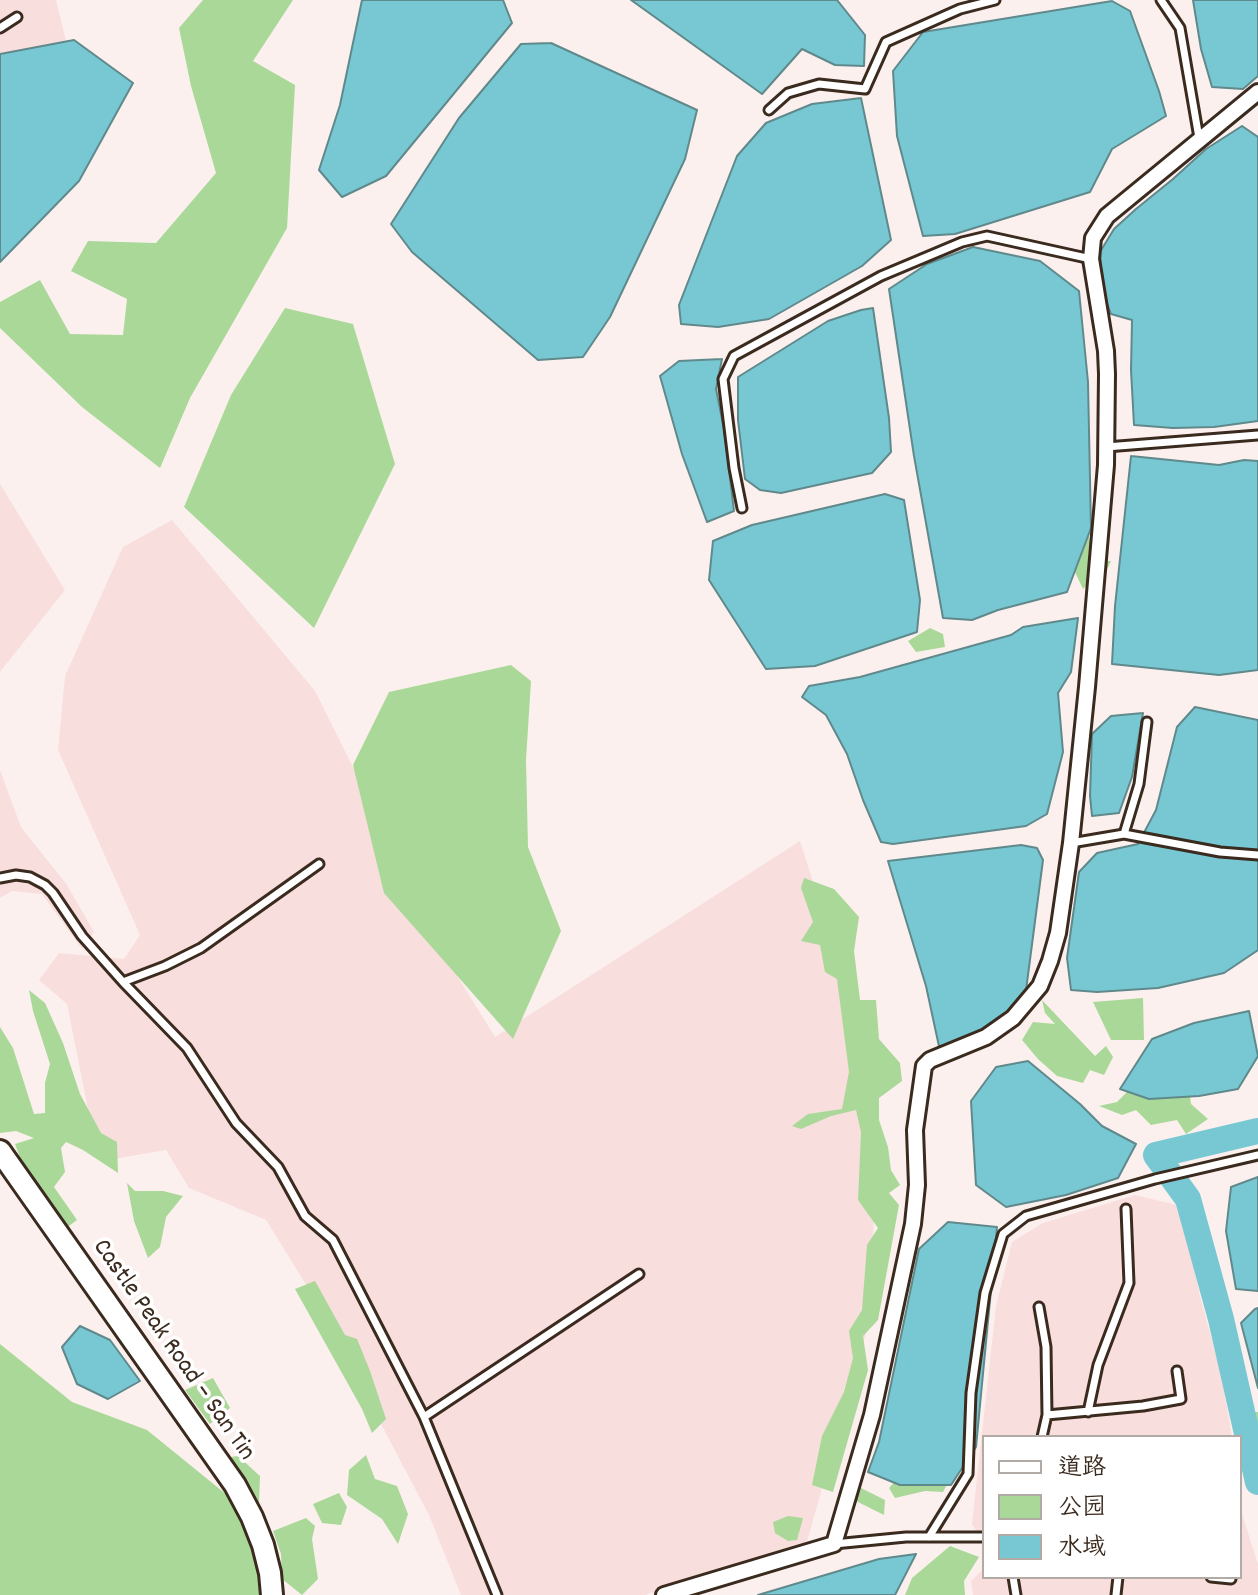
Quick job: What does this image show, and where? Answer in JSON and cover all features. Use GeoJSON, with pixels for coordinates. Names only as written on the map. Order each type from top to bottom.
{"type":"FeatureCollection","features":[{"type":"Feature","properties":{"kind":"main road","name":"Castle Peak Road – San Tin"},"geometry":{"type":"LineString","coordinates":[[0,1151],[235,1485],[263,1545],[272,1595]]}},
{"type":"Feature","properties":{"kind":"street"},"geometry":{"type":"LineString","coordinates":[[664,1595],[834,1544],[872,1415],[913,1224],[917,1185],[915,1130],[924,1066],[930,1060],[986,1037],[1013,1018],[1040,986],[1058,933],[1087,687],[1106,447],[1106,351],[1091,259],[1093,238],[1107,216],[1258,92]]}},
{"type":"Feature","properties":{"kind":"lane"},"geometry":{"type":"LineString","coordinates":[[769,110],[788,93],[819,84],[865,89],[886,42],[960,9],[995,0]]}},
{"type":"Feature","properties":{"kind":"lane"},"geometry":{"type":"LineString","coordinates":[[1161,0],[1180,28],[1200,140]]}},
{"type":"Feature","properties":{"kind":"lane"},"geometry":{"type":"LineString","coordinates":[[0,28],[17,17]]}},
{"type":"Feature","properties":{"kind":"lane"},"geometry":{"type":"LineString","coordinates":[[742,508],[723,379],[734,356],[881,276],[962,242],[987,236],[1091,259]]}},
{"type":"Feature","properties":{"kind":"lane"},"geometry":{"type":"LineString","coordinates":[[1106,447],[1258,435]]}},
{"type":"Feature","properties":{"kind":"lane"},"geometry":{"type":"LineString","coordinates":[[1124,834],[1139,784],[1147,722]]}},
{"type":"Feature","properties":{"kind":"lane"},"geometry":{"type":"LineString","coordinates":[[1071,843],[1124,834],[1220,852],[1258,855]]}},
{"type":"Feature","properties":{"kind":"lane"},"geometry":{"type":"LineString","coordinates":[[123,982],[201,948],[319,864]]}},
{"type":"Feature","properties":{"kind":"lane"},"geometry":{"type":"LineString","coordinates":[[0,878],[16,875],[30,877],[45,885],[82,936],[187,1048],[236,1123],[278,1167],[305,1216],[333,1240],[424,1417],[497,1595]]}},
{"type":"Feature","properties":{"kind":"lane"},"geometry":{"type":"LineString","coordinates":[[929,1537],[968,1474],[971,1393],[985,1293],[1003,1234],[1026,1216],[1155,1179],[1258,1155]]}},
{"type":"Feature","properties":{"kind":"lane"},"geometry":{"type":"LineString","coordinates":[[1088,1412],[1098,1365],[1129,1283],[1126,1209]]}},
{"type":"Feature","properties":{"kind":"lane"},"geometry":{"type":"LineString","coordinates":[[424,1417],[639,1274]]}},
{"type":"Feature","properties":{"kind":"lane"},"geometry":{"type":"LineString","coordinates":[[1039,1307],[1046,1347],[1047,1415],[1042,1435]]}},
{"type":"Feature","properties":{"kind":"lane"},"geometry":{"type":"LineString","coordinates":[[1047,1415],[1143,1406],[1181,1399],[1177,1371]]}},
{"type":"Feature","properties":{"kind":"lane"},"geometry":{"type":"LineString","coordinates":[[834,1544],[906,1537],[982,1537]]}},
{"type":"Feature","properties":{"kind":"shaded area"},"geometry":{"type":"Polygon","coordinates":[[[0,0],[56,0],[66,41],[0,54],[0,0]]]}},
{"type":"Feature","properties":{"kind":"shaded area"},"geometry":{"type":"Polygon","coordinates":[[[0,484],[65,590],[0,672],[0,484]]]}},
{"type":"Feature","properties":{"kind":"shaded area"},"geometry":{"type":"Polygon","coordinates":[[[172,520],[315,691],[456,974],[495,1037],[800,841],[857,1020],[876,1161],[870,1319],[806,1545],[645,1595],[461,1595],[429,1515],[315,1299],[266,1220],[189,1188],[166,1150],[98,1159],[67,1004],[39,980],[59,953],[124,959],[140,935],[58,750],[65,676],[123,547],[172,520]]]}},
{"type":"Feature","properties":{"kind":"shaded area"},"geometry":{"type":"Polygon","coordinates":[[[0,770],[21,827],[67,885],[94,932],[82,949],[42,894],[12,891],[0,898],[0,770]]]}},
{"type":"Feature","properties":{"kind":"shaded area"},"geometry":{"type":"Polygon","coordinates":[[[1135,1195],[1181,1206],[1222,1378],[1232,1435],[982,1435],[982,1539],[972,1524],[996,1306],[1012,1242],[1043,1223],[1135,1195]]]}},
{"type":"Feature","properties":{"kind":"shaded area"},"geometry":{"type":"Polygon","coordinates":[[[1242,1514],[1258,1564],[1258,1595],[973,1595],[971,1581],[982,1570],[982,1579],[1242,1579],[1242,1514]]]}},
{"type":"Feature","properties":{"kind":"green space"},"geometry":{"type":"Polygon","coordinates":[[[203,0],[293,0],[253,61],[295,85],[287,228],[190,398],[160,468],[82,407],[0,328],[0,302],[40,280],[70,334],[123,335],[127,299],[71,271],[88,241],[156,243],[216,173],[191,86],[179,28],[203,0]]]}},
{"type":"Feature","properties":{"kind":"green space"},"geometry":{"type":"Polygon","coordinates":[[[285,308],[353,324],[395,464],[314,628],[184,507],[231,395],[285,308]]]}},
{"type":"Feature","properties":{"kind":"green space"},"geometry":{"type":"Polygon","coordinates":[[[1087,526],[1092,552],[1105,561],[1111,561],[1105,574],[1083,589],[1074,570],[1087,526]]]}},
{"type":"Feature","properties":{"kind":"green space"},"geometry":{"type":"Polygon","coordinates":[[[930,628],[943,634],[945,647],[916,652],[908,641],[930,628]]]}},
{"type":"Feature","properties":{"kind":"green space"},"geometry":{"type":"Polygon","coordinates":[[[511,665],[531,681],[526,760],[528,847],[561,931],[513,1039],[384,893],[353,765],[389,692],[511,665]]]}},
{"type":"Feature","properties":{"kind":"green space"},"geometry":{"type":"Polygon","coordinates":[[[804,878],[834,889],[859,917],[854,951],[860,1000],[876,1000],[879,1039],[900,1063],[902,1081],[879,1098],[879,1120],[888,1147],[891,1170],[900,1185],[889,1193],[899,1205],[878,1320],[863,1336],[868,1370],[833,1492],[812,1485],[822,1436],[844,1392],[853,1358],[849,1331],[862,1310],[867,1245],[878,1228],[858,1200],[861,1132],[856,1110],[831,1116],[801,1129],[792,1126],[808,1114],[842,1109],[849,1072],[837,979],[825,972],[820,945],[801,941],[813,922],[801,888],[804,878]]]}},
{"type":"Feature","properties":{"kind":"green space"},"geometry":{"type":"Polygon","coordinates":[[[29,990],[45,1003],[63,1043],[80,1094],[101,1133],[117,1142],[118,1173],[66,1142],[61,1148],[65,1172],[54,1187],[77,1220],[62,1231],[31,1187],[15,1144],[34,1138],[16,1131],[0,1133],[0,1027],[13,1048],[34,1114],[45,1113],[45,1083],[50,1064],[29,990]]]}},
{"type":"Feature","properties":{"kind":"green space"},"geometry":{"type":"Polygon","coordinates":[[[1143,998],[1144,1040],[1111,1040],[1093,1002],[1143,998]]]}},
{"type":"Feature","properties":{"kind":"green space"},"geometry":{"type":"Polygon","coordinates":[[[1042,1000],[1095,1056],[1106,1046],[1113,1057],[1104,1075],[1090,1070],[1083,1083],[1057,1076],[1022,1040],[1033,1022],[1055,1024],[1045,1013],[1042,1000]]]}},
{"type":"Feature","properties":{"kind":"green space"},"geometry":{"type":"Polygon","coordinates":[[[1149,1070],[1188,1084],[1191,1104],[1208,1119],[1186,1134],[1177,1120],[1151,1125],[1136,1110],[1122,1115],[1099,1106],[1117,1102],[1149,1070]]]}},
{"type":"Feature","properties":{"kind":"green space"},"geometry":{"type":"Polygon","coordinates":[[[127,1183],[135,1191],[163,1191],[183,1196],[166,1217],[160,1247],[148,1258],[134,1221],[127,1183]]]}},
{"type":"Feature","properties":{"kind":"green space"},"geometry":{"type":"Polygon","coordinates":[[[315,1281],[345,1335],[357,1339],[370,1371],[386,1419],[372,1433],[362,1409],[295,1289],[315,1281]]]}},
{"type":"Feature","properties":{"kind":"green space"},"geometry":{"type":"Polygon","coordinates":[[[0,1344],[72,1402],[147,1430],[232,1499],[252,1537],[263,1595],[0,1595],[0,1344]]]}},
{"type":"Feature","properties":{"kind":"green space"},"geometry":{"type":"Polygon","coordinates":[[[213,1378],[230,1408],[210,1424],[185,1390],[213,1378]]]}},
{"type":"Feature","properties":{"kind":"green space"},"geometry":{"type":"Polygon","coordinates":[[[1244,1383],[1255,1412],[1258,1412],[1258,1445],[1243,1447],[1242,1435],[1238,1435],[1231,1392],[1244,1383]]]}},
{"type":"Feature","properties":{"kind":"green space"},"geometry":{"type":"Polygon","coordinates":[[[366,1455],[375,1479],[397,1486],[408,1514],[398,1544],[382,1519],[347,1495],[349,1470],[366,1455]]]}},
{"type":"Feature","properties":{"kind":"green space"},"geometry":{"type":"Polygon","coordinates":[[[238,1456],[260,1476],[259,1503],[231,1457],[238,1456]]]}},
{"type":"Feature","properties":{"kind":"green space"},"geometry":{"type":"Polygon","coordinates":[[[958,1464],[943,1492],[925,1491],[895,1498],[889,1488],[907,1468],[958,1464]]]}},
{"type":"Feature","properties":{"kind":"green space"},"geometry":{"type":"Polygon","coordinates":[[[857,1486],[885,1500],[884,1515],[856,1501],[857,1486]]]}},
{"type":"Feature","properties":{"kind":"green space"},"geometry":{"type":"Polygon","coordinates":[[[339,1493],[347,1507],[341,1525],[322,1523],[313,1504],[339,1493]]]}},
{"type":"Feature","properties":{"kind":"green space"},"geometry":{"type":"Polygon","coordinates":[[[788,1516],[803,1518],[797,1540],[788,1541],[775,1533],[773,1522],[788,1516]]]}},
{"type":"Feature","properties":{"kind":"green space"},"geometry":{"type":"Polygon","coordinates":[[[306,1518],[315,1526],[312,1539],[318,1579],[302,1595],[282,1579],[281,1554],[273,1531],[306,1518]]]}},
{"type":"Feature","properties":{"kind":"green space"},"geometry":{"type":"Polygon","coordinates":[[[950,1546],[979,1557],[964,1581],[965,1595],[905,1595],[912,1578],[950,1546]]]}},
{"type":"Feature","properties":{"kind":"water"},"geometry":{"type":"Polygon","coordinates":[[[362,0],[503,0],[512,23],[386,176],[342,197],[319,170],[340,105],[362,0]]]}},
{"type":"Feature","properties":{"kind":"water"},"geometry":{"type":"Polygon","coordinates":[[[631,0],[837,0],[865,35],[864,66],[835,65],[802,49],[762,94],[631,0]]]}},
{"type":"Feature","properties":{"kind":"water"},"geometry":{"type":"Polygon","coordinates":[[[1193,0],[1258,0],[1258,76],[1243,89],[1212,87],[1201,49],[1193,0]]]}},
{"type":"Feature","properties":{"kind":"water"},"geometry":{"type":"Polygon","coordinates":[[[1112,1],[1130,11],[1166,116],[1112,149],[1090,192],[955,234],[923,236],[897,136],[893,71],[923,32],[1112,1]]]}},
{"type":"Feature","properties":{"kind":"water"},"geometry":{"type":"Polygon","coordinates":[[[74,40],[133,83],[79,181],[0,262],[0,54],[74,40]]]}},
{"type":"Feature","properties":{"kind":"water"},"geometry":{"type":"Polygon","coordinates":[[[551,43],[697,110],[685,159],[610,317],[583,357],[538,360],[412,252],[391,224],[459,118],[521,44],[551,43]]]}},
{"type":"Feature","properties":{"kind":"water"},"geometry":{"type":"Polygon","coordinates":[[[861,98],[891,240],[862,266],[769,319],[718,327],[681,324],[679,305],[737,156],[766,123],[812,104],[861,98]]]}},
{"type":"Feature","properties":{"kind":"water"},"geometry":{"type":"Polygon","coordinates":[[[1242,126],[1258,137],[1258,421],[1214,427],[1134,425],[1132,320],[1111,314],[1102,290],[1100,252],[1114,229],[1136,209],[1206,149],[1242,126]]]}},
{"type":"Feature","properties":{"kind":"water"},"geometry":{"type":"Polygon","coordinates":[[[973,247],[1040,261],[1079,291],[1088,382],[1091,528],[1067,592],[972,620],[943,618],[889,289],[927,264],[973,247]]]}},
{"type":"Feature","properties":{"kind":"water"},"geometry":{"type":"Polygon","coordinates":[[[873,308],[891,452],[872,473],[781,493],[760,490],[745,479],[738,420],[738,377],[828,321],[873,308]]]}},
{"type":"Feature","properties":{"kind":"water"},"geometry":{"type":"Polygon","coordinates":[[[722,359],[716,389],[734,511],[707,522],[682,454],[660,376],[679,361],[722,359]]]}},
{"type":"Feature","properties":{"kind":"water"},"geometry":{"type":"Polygon","coordinates":[[[1131,456],[1219,465],[1244,460],[1258,461],[1258,670],[1219,675],[1112,664],[1131,456]]]}},
{"type":"Feature","properties":{"kind":"water"},"geometry":{"type":"Polygon","coordinates":[[[885,494],[904,500],[920,600],[917,632],[815,666],[766,669],[709,580],[713,541],[752,525],[885,494]]]}},
{"type":"Feature","properties":{"kind":"water"},"geometry":{"type":"Polygon","coordinates":[[[1078,618],[1071,672],[1058,693],[1063,752],[1047,814],[1026,826],[893,844],[881,842],[847,754],[826,715],[802,697],[809,686],[860,677],[1011,635],[1023,627],[1078,618]]]}},
{"type":"Feature","properties":{"kind":"water"},"geometry":{"type":"Polygon","coordinates":[[[1195,707],[1258,720],[1258,950],[1224,973],[1158,988],[1097,992],[1071,990],[1067,958],[1079,872],[1097,853],[1138,844],[1156,810],[1177,727],[1195,707]]]}},
{"type":"Feature","properties":{"kind":"water"},"geometry":{"type":"Polygon","coordinates":[[[1143,713],[1132,777],[1119,813],[1092,816],[1092,734],[1111,716],[1143,713]]]}},
{"type":"Feature","properties":{"kind":"water"},"geometry":{"type":"Polygon","coordinates":[[[1021,845],[1037,848],[1043,860],[1025,998],[977,1048],[940,1051],[926,986],[888,861],[1021,845]]]}},
{"type":"Feature","properties":{"kind":"water"},"geometry":{"type":"Polygon","coordinates":[[[1249,1011],[1258,1056],[1238,1089],[1199,1096],[1149,1099],[1120,1089],[1152,1039],[1194,1023],[1249,1011]]]}},
{"type":"Feature","properties":{"kind":"water"},"geometry":{"type":"Polygon","coordinates":[[[1028,1061],[1102,1126],[1136,1144],[1118,1178],[1066,1195],[1006,1207],[976,1185],[971,1101],[996,1067],[1028,1061]]]}},
{"type":"Feature","properties":{"kind":"water"},"geometry":{"type":"Polygon","coordinates":[[[1258,1177],[1258,1291],[1236,1289],[1226,1231],[1231,1187],[1258,1177]]]}},
{"type":"Feature","properties":{"kind":"water"},"geometry":{"type":"Polygon","coordinates":[[[948,1222],[997,1227],[976,1447],[951,1485],[900,1485],[868,1472],[879,1442],[919,1249],[948,1222]]]}},
{"type":"Feature","properties":{"kind":"water"},"geometry":{"type":"Polygon","coordinates":[[[1258,1308],[1258,1388],[1241,1323],[1258,1308]]]}},
{"type":"Feature","properties":{"kind":"water"},"geometry":{"type":"Polygon","coordinates":[[[80,1326],[110,1340],[140,1381],[108,1399],[77,1384],[62,1347],[80,1326]]]}},
{"type":"Feature","properties":{"kind":"water"},"geometry":{"type":"Polygon","coordinates":[[[916,1554],[895,1595],[758,1595],[879,1559],[916,1554]]]}},
{"type":"Feature","properties":{"kind":"waterway"},"geometry":{"type":"LineString","coordinates":[[1258,1131],[1156,1155],[1188,1199],[1221,1319],[1258,1482]]}}]}
